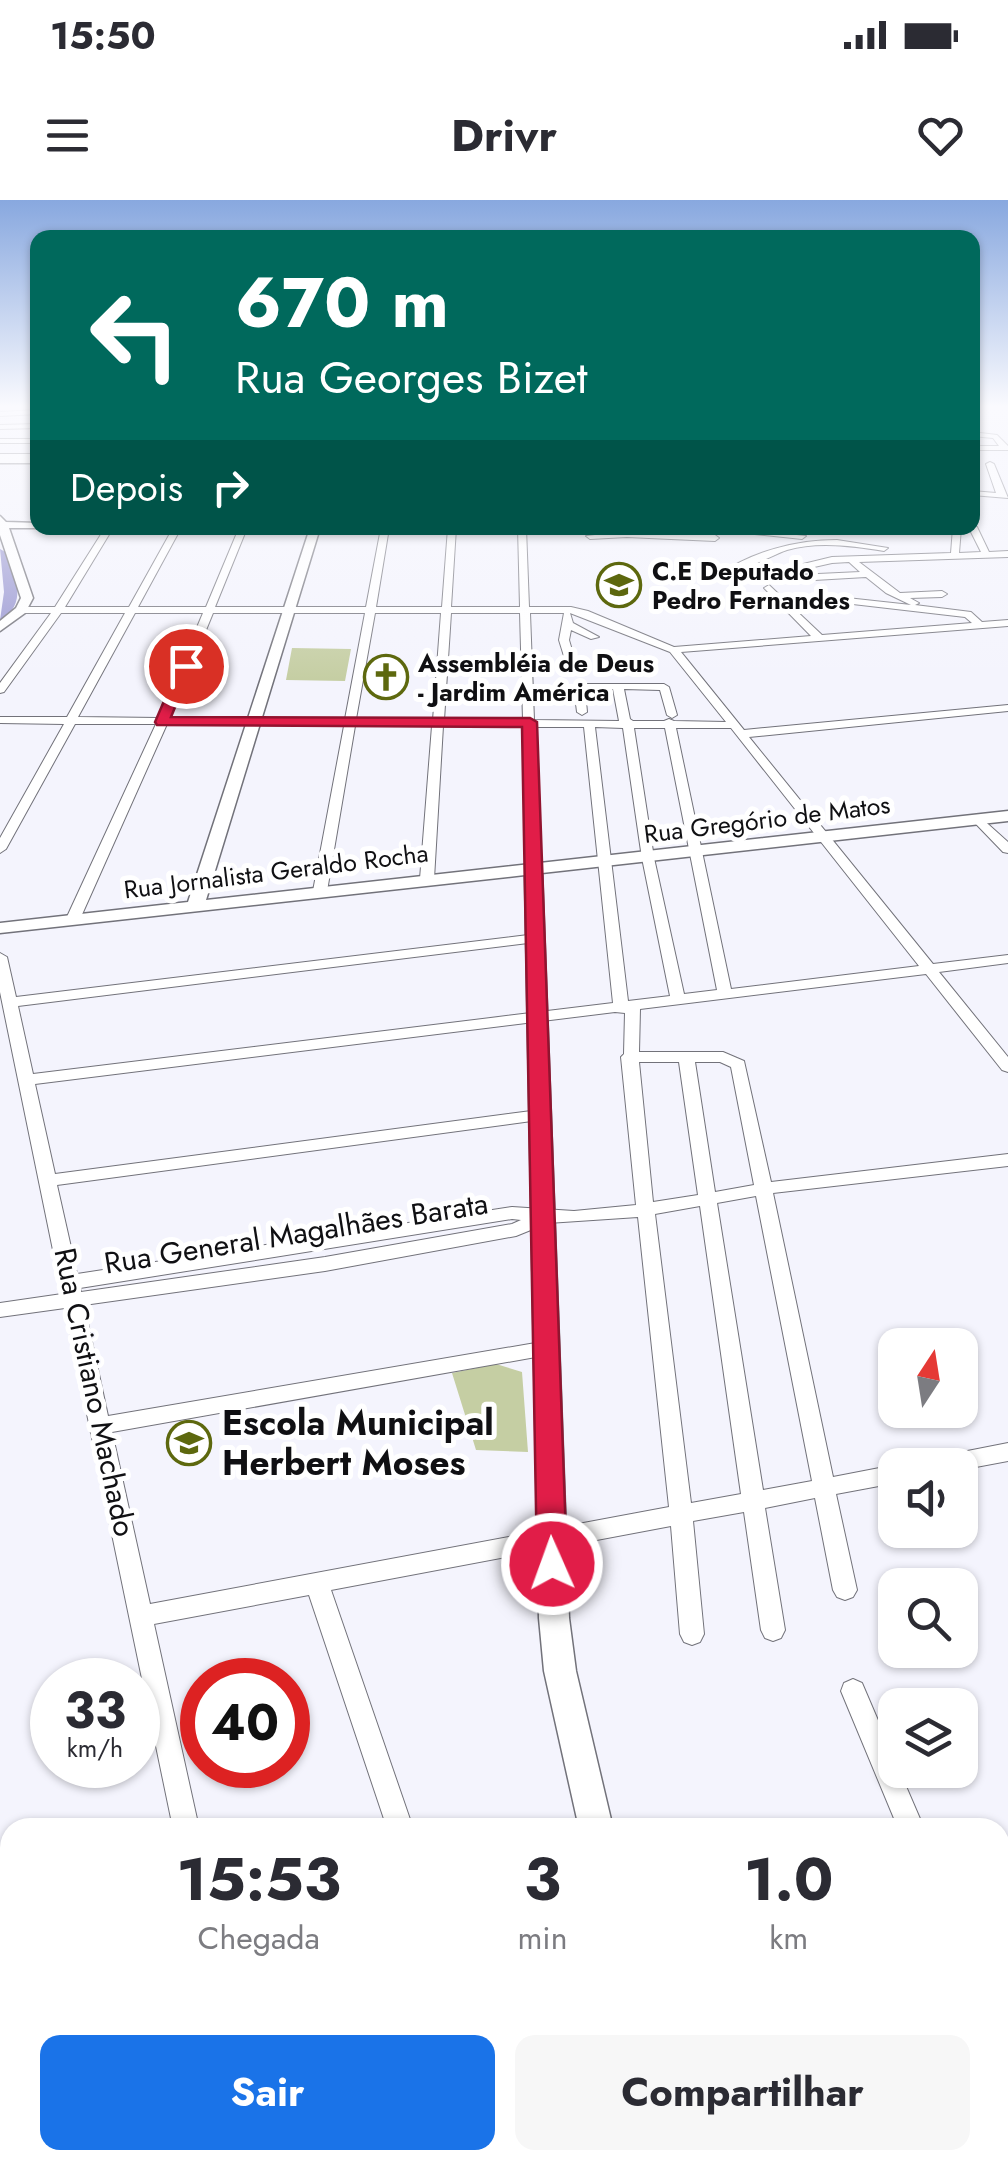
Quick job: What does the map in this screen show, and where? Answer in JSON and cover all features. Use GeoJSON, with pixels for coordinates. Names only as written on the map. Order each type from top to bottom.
{"type":"FeatureCollection","features":[{"type":"Feature","properties":{"kind":"street"},"geometry":{"type":"LineString","coordinates":[[998,497],[1008,511]]}},
{"type":"Feature","properties":{"kind":"street"},"geometry":{"type":"LineString","coordinates":[[0,628],[21,610],[26,592],[1,523],[30,525]]}},
{"type":"Feature","properties":{"kind":"street"},"geometry":{"type":"LineString","coordinates":[[0,690],[59,609],[105,535]]}},
{"type":"Feature","properties":{"kind":"street"},"geometry":{"type":"LineString","coordinates":[[0,849],[173,535]]}},
{"type":"Feature","properties":{"kind":"street"},"geometry":{"type":"LineString","coordinates":[[73,919],[162,722],[240,535]]}},
{"type":"Feature","properties":{"kind":"street"},"geometry":{"type":"LineString","coordinates":[[195,906],[312,535]]}},
{"type":"Feature","properties":{"kind":"street"},"geometry":{"type":"LineString","coordinates":[[320,891],[385,535]]}},
{"type":"Feature","properties":{"kind":"street"},"geometry":{"type":"LineString","coordinates":[[426,879],[452,535]]}},
{"type":"Feature","properties":{"kind":"street"},"geometry":{"type":"LineString","coordinates":[[522,535],[551,1538],[560,1671],[594,1818]]}},
{"type":"Feature","properties":{"kind":"street"},"geometry":{"type":"LineString","coordinates":[[590,536],[597,535]]}},
{"type":"Feature","properties":{"kind":"street"},"geometry":{"type":"LineString","coordinates":[[677,535],[715,538]]}},
{"type":"Feature","properties":{"kind":"street"},"geometry":{"type":"LineString","coordinates":[[780,535],[899,551]]}},
{"type":"Feature","properties":{"kind":"street"},"geometry":{"type":"LineString","coordinates":[[724,574],[777,548],[834,535]]}},
{"type":"Feature","properties":{"kind":"street"},"geometry":{"type":"LineString","coordinates":[[846,535],[891,544],[920,569]]}},
{"type":"Feature","properties":{"kind":"street"},"geometry":{"type":"LineString","coordinates":[[955,550],[956,535]]}},
{"type":"Feature","properties":{"kind":"street"},"geometry":{"type":"LineString","coordinates":[[977,535],[986,554]]}},
{"type":"Feature","properties":{"kind":"street"},"geometry":{"type":"LineString","coordinates":[[824,539],[832,560]]}},
{"type":"Feature","properties":{"kind":"street"},"geometry":{"type":"LineString","coordinates":[[734,582],[832,560],[899,551],[1008,554]]}},
{"type":"Feature","properties":{"kind":"street"},"geometry":{"type":"LineString","coordinates":[[849,558],[898,596],[924,608]]}},
{"type":"Feature","properties":{"kind":"street"},"geometry":{"type":"LineString","coordinates":[[797,578],[869,574]]}},
{"type":"Feature","properties":{"kind":"street"},"geometry":{"type":"LineString","coordinates":[[770,588],[820,638]]}},
{"type":"Feature","properties":{"kind":"street"},"geometry":{"type":"LineString","coordinates":[[898,596],[942,594]]}},
{"type":"Feature","properties":{"kind":"street"},"geometry":{"type":"LineString","coordinates":[[847,602],[968,614],[979,625]]}},
{"type":"Feature","properties":{"kind":"street"},"geometry":{"type":"LineString","coordinates":[[21,610],[566,610],[591,615],[642,642],[674,650],[1008,622]]}},
{"type":"Feature","properties":{"kind":"street"},"geometry":{"type":"LineString","coordinates":[[566,610],[564,640],[572,667]]}},
{"type":"Feature","properties":{"kind":"street"},"geometry":{"type":"LineString","coordinates":[[568,624],[594,637]]}},
{"type":"Feature","properties":{"kind":"street"},"geometry":{"type":"LineString","coordinates":[[674,650],[1008,1067]]}},
{"type":"Feature","properties":{"kind":"street"},"geometry":{"type":"LineString","coordinates":[[618,686],[678,1002]]}},
{"type":"Feature","properties":{"kind":"street"},"geometry":{"type":"LineString","coordinates":[[692,1634],[627,1009],[579,688],[664,687],[725,994]]}},
{"type":"Feature","properties":{"kind":"street"},"geometry":{"type":"LineString","coordinates":[[0,720],[438,723],[586,717],[627,722],[670,718],[738,729],[1008,708]]}},
{"type":"Feature","properties":{"kind":"street","name":"Rua Gregório de Matos"},"geometry":{"type":"LineString","coordinates":[[532,870],[1008,816]]}},
{"type":"Feature","properties":{"kind":"street"},"geometry":{"type":"LineString","coordinates":[[0,822],[20,817]]}},
{"type":"Feature","properties":{"kind":"street"},"geometry":{"type":"LineString","coordinates":[[979,820],[1008,850]]}},
{"type":"Feature","properties":{"kind":"street","name":"Rua Jornalista Geraldo Rocha"},"geometry":{"type":"LineString","coordinates":[[0,924],[532,870]]}},
{"type":"Feature","properties":{"kind":"street"},"geometry":{"type":"LineString","coordinates":[[11,1002],[536,938]]}},
{"type":"Feature","properties":{"kind":"street","name":"Rua Cristiano Machado"},"geometry":{"type":"LineString","coordinates":[[0,957],[184,1818]]}},
{"type":"Feature","properties":{"kind":"street"},"geometry":{"type":"LineString","coordinates":[[28,1080],[1008,960]]}},
{"type":"Feature","properties":{"kind":"street"},"geometry":{"type":"LineString","coordinates":[[629,1057],[723,1057],[738,1064],[845,1590]]}},
{"type":"Feature","properties":{"kind":"street"},"geometry":{"type":"LineString","coordinates":[[686,1058],[774,1630]]}},
{"type":"Feature","properties":{"kind":"street"},"geometry":{"type":"LineString","coordinates":[[50,1180],[539,1115]]}},
{"type":"Feature","properties":{"kind":"street","name":"Rua General Magalhães Barata"},"geometry":{"type":"LineString","coordinates":[[0,1310],[74,1290],[516,1230],[543,1218],[646,1209],[766,1189],[1008,1160]]}},
{"type":"Feature","properties":{"kind":"street"},"geometry":{"type":"LineString","coordinates":[[103,1425],[547,1348]]}},
{"type":"Feature","properties":{"kind":"street"},"geometry":{"type":"LineString","coordinates":[[978,1458],[1008,1452]]}},
{"type":"Feature","properties":{"kind":"street"},"geometry":{"type":"LineString","coordinates":[[142,1616],[682,1511],[878,1477]]}},
{"type":"Feature","properties":{"kind":"street"},"geometry":{"type":"LineString","coordinates":[[317,1583],[397,1818]]}},
{"type":"Feature","properties":{"kind":"street"},"geometry":{"type":"LineString","coordinates":[[853,1692],[907,1818]]}},
{"type":"Feature","properties":{"kind":"green space"},"geometry":{"type":"Polygon","coordinates":[[[292,648],[351,649],[345,681],[286,680],[292,648]]]}},
{"type":"Feature","properties":{"kind":"green space"},"geometry":{"type":"Polygon","coordinates":[[[496,1364],[522,1372],[528,1452],[476,1450],[452,1373],[496,1364]]]}},
{"type":"Feature","properties":{"kind":"waterway"},"geometry":{"type":"LineString","coordinates":[[0,553],[11,592],[0,615]]}},
{"type":"Feature","properties":{"kind":"place","name":"C.E Deputado Pedro Fernandes"},"geometry":{"type":"Point","coordinates":[619,585]}},
{"type":"Feature","properties":{"kind":"place","name":"Assembléia de Deus - Jardim América"},"geometry":{"type":"Point","coordinates":[386,677]}},
{"type":"Feature","properties":{"kind":"place","name":"Escola Municipal Herbert Moses"},"geometry":{"type":"Point","coordinates":[189,1443]}},
{"type":"Feature","properties":{"kind":"route"},"geometry":{"type":"LineString","coordinates":[[186,666],[162,722],[530,722],[552,1564]]}}]}
